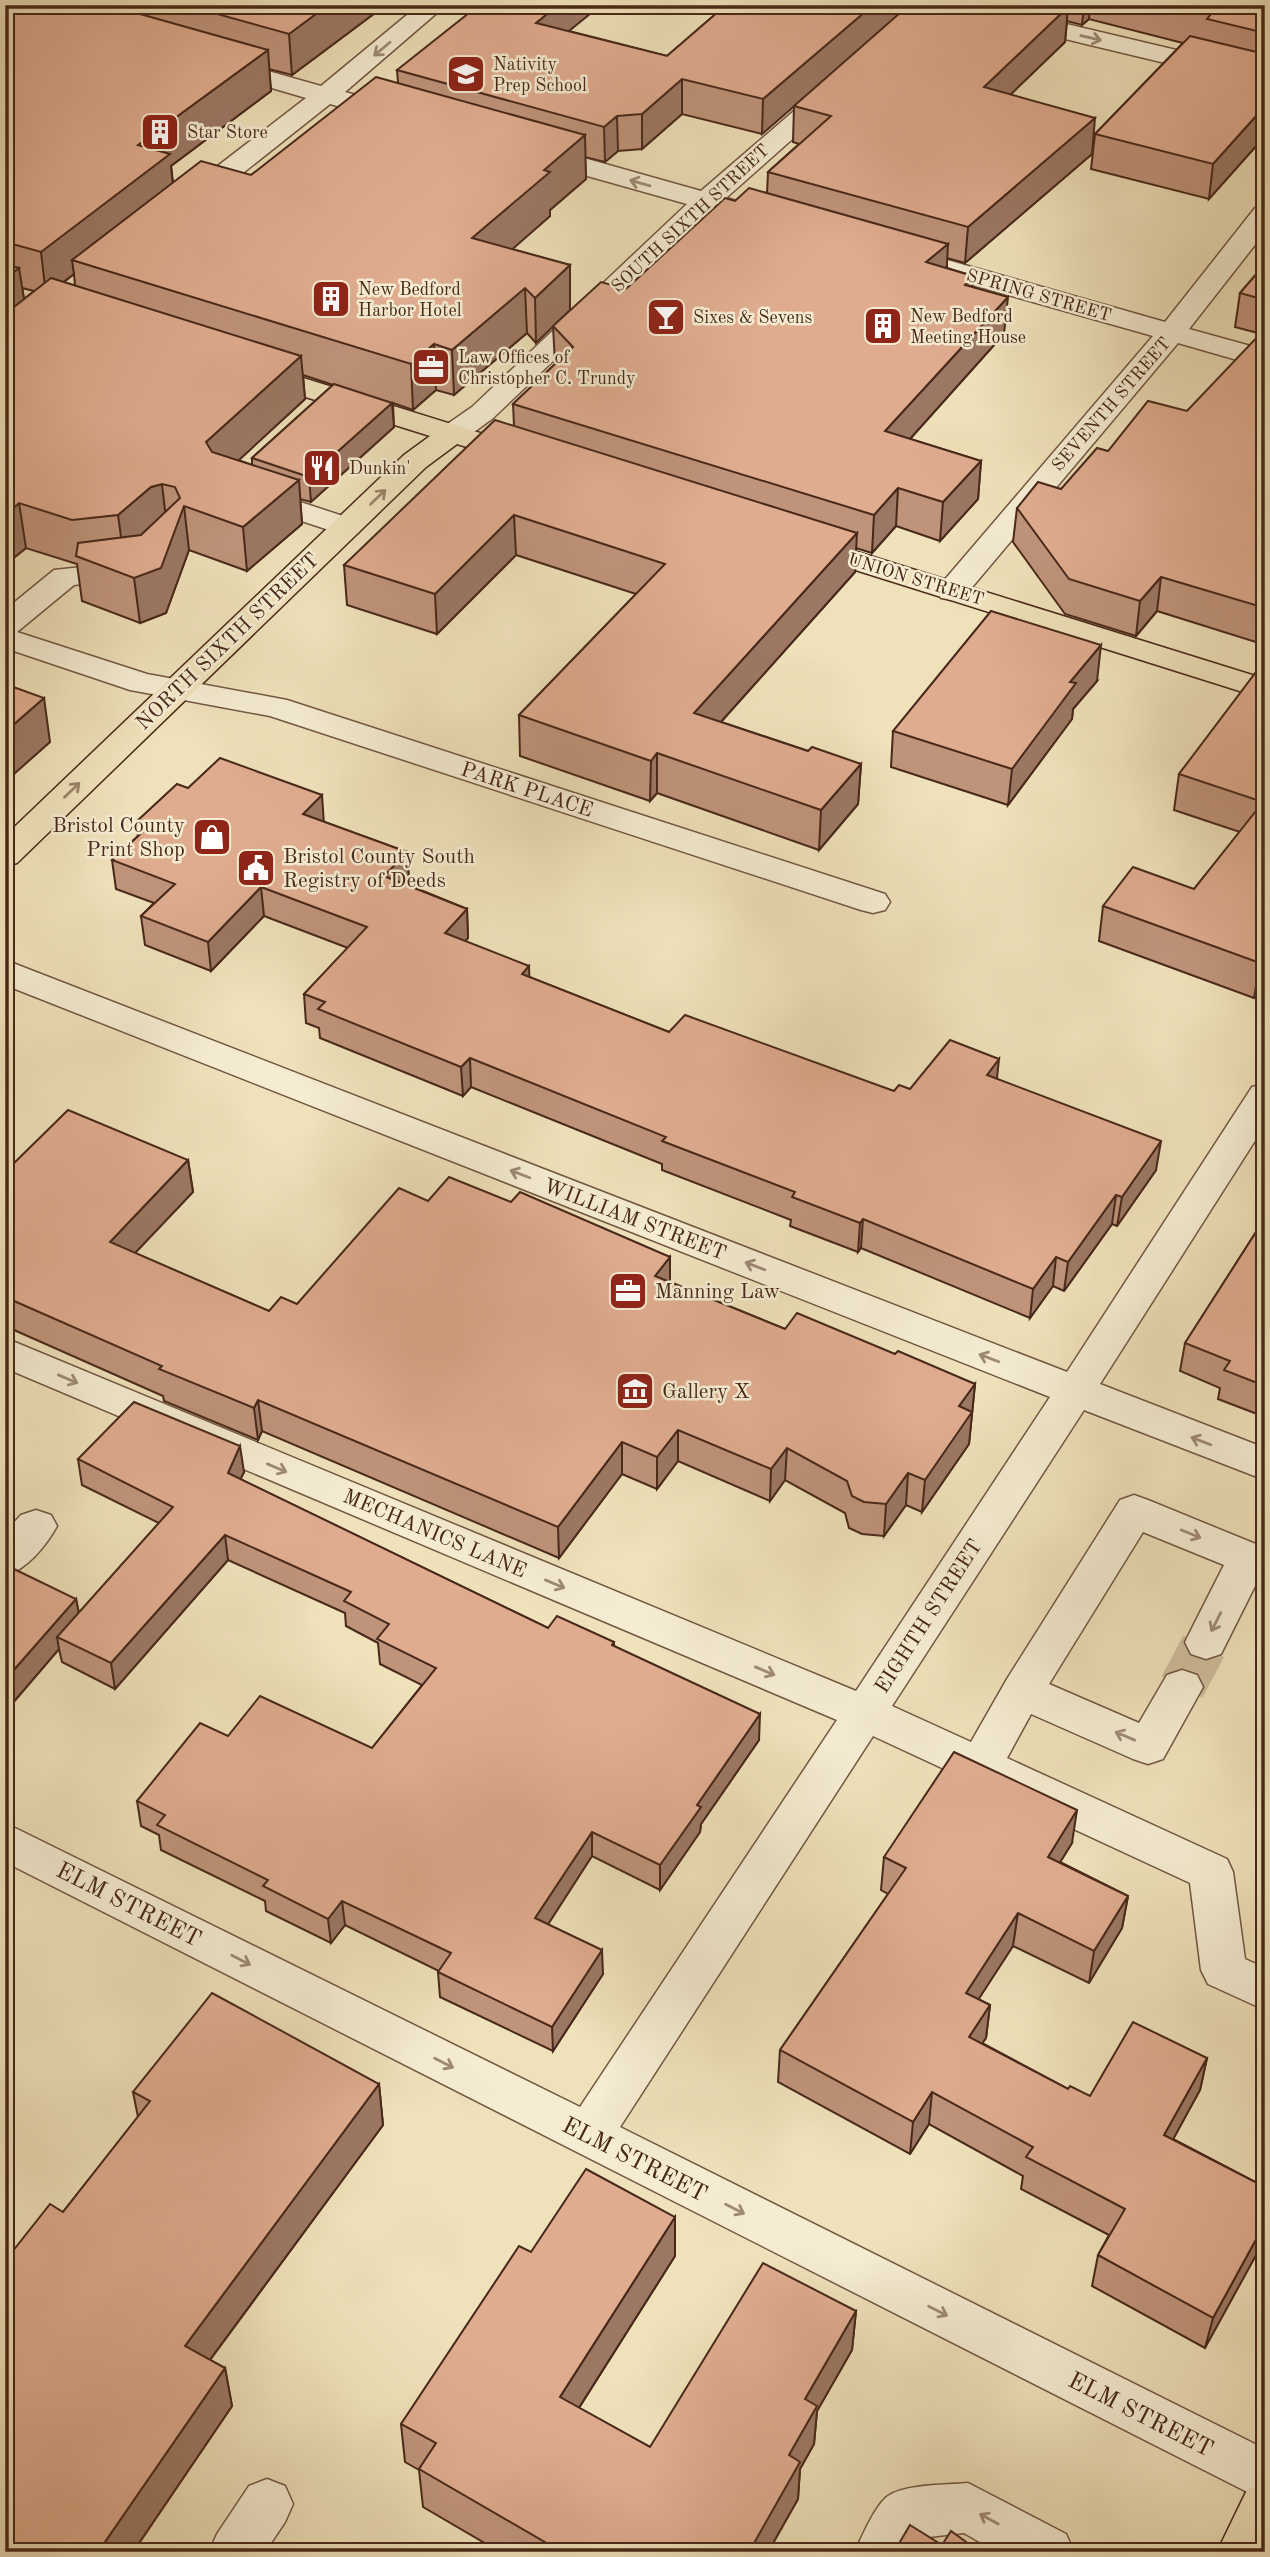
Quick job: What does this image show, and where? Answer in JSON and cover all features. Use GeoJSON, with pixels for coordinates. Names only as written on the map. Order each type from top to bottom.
{"type":"FeatureCollection","features":[{"type":"Feature","properties":{"kind":"main road"},"geometry":{"type":"LineString","coordinates":[[226,362],[320,404],[453,433],[558,467]]}},
{"type":"Feature","properties":{"kind":"main road","name":"NORTH SIXTH STREET"},"geometry":{"type":"LineString","coordinates":[[5,855],[415,461],[453,433]]}},
{"type":"Feature","properties":{"kind":"main road","name":"UNION STREET"},"geometry":{"type":"LineString","coordinates":[[781,537],[1265,689]]}},
{"type":"Feature","properties":{"kind":"main road"},"geometry":{"type":"LineString","coordinates":[[1243,2552],[1265,2508]]}},
{"type":"Feature","properties":{"kind":"street"},"geometry":{"type":"LineString","coordinates":[[166,220],[326,95],[434,5]]}},
{"type":"Feature","properties":{"kind":"street"},"geometry":{"type":"LineString","coordinates":[[953,5],[1265,79]]}},
{"type":"Feature","properties":{"kind":"street"},"geometry":{"type":"LineString","coordinates":[[192,58],[418,121]]}},
{"type":"Feature","properties":{"kind":"street","name":"SOUTH SIXTH STREET"},"geometry":{"type":"LineString","coordinates":[[453,433],[482,412],[706,201],[854,71]]}},
{"type":"Feature","properties":{"kind":"street"},"geometry":{"type":"LineString","coordinates":[[509,146],[799,227]]}},
{"type":"Feature","properties":{"kind":"street","name":"SEVENTH STREET"},"geometry":{"type":"LineString","coordinates":[[952,591],[1172,332],[1265,214]]}},
{"type":"Feature","properties":{"kind":"street","name":"SPRING STREET"},"geometry":{"type":"LineString","coordinates":[[892,254],[1265,359]]}},
{"type":"Feature","properties":{"kind":"street"},"geometry":{"type":"LineString","coordinates":[[248,468],[228,486],[347,527]]}},
{"type":"Feature","properties":{"kind":"street"},"geometry":{"type":"LineString","coordinates":[[5,626],[65,577],[134,571],[151,555]]}},
{"type":"Feature","properties":{"kind":"street","name":"PARK PLACE"},"geometry":{"type":"LineString","coordinates":[[5,638],[141,683],[276,707],[873,902]]}},
{"type":"Feature","properties":{"kind":"street","name":"WILLIAM STREET"},"geometry":{"type":"LineString","coordinates":[[5,972],[1265,1465]]}},
{"type":"Feature","properties":{"kind":"street","name":"EIGHTH STREET"},"geometry":{"type":"LineString","coordinates":[[589,2135],[1265,1096]]}},
{"type":"Feature","properties":{"kind":"street","name":"MECHANICS LANE"},"geometry":{"type":"LineString","coordinates":[[5,1352],[865,1713],[1211,1872],[1224,1970],[1265,1990]]}},
{"type":"Feature","properties":{"kind":"street"},"geometry":{"type":"LineString","coordinates":[[980,1766],[1022,1691],[1134,1511],[1248,1558],[1206,1642]]}},
{"type":"Feature","properties":{"kind":"street"},"geometry":{"type":"LineString","coordinates":[[5,1560],[37,1526]]}},
{"type":"Feature","properties":{"kind":"street"},"geometry":{"type":"LineString","coordinates":[[1022,1691],[1148,1746],[1182,1687]]}},
{"type":"Feature","properties":{"kind":"street","name":"ELM STREET"},"geometry":{"type":"LineString","coordinates":[[5,1841],[1265,2476]]}},
{"type":"Feature","properties":{"kind":"street"},"geometry":{"type":"LineString","coordinates":[[235,2552],[267,2504]]}},
{"type":"Feature","properties":{"kind":"street"},"geometry":{"type":"LineString","coordinates":[[881,2552],[905,2514],[968,2508],[1048,2552]]}},
{"type":"Feature","properties":{"kind":"building"},"geometry":{"type":"Polygon","coordinates":[[[5,5],[108,5],[268,50],[138,145],[170,154],[41,252],[5,242],[5,5]]]}},
{"type":"Feature","properties":{"kind":"building"},"geometry":{"type":"Polygon","coordinates":[[[185,5],[328,5],[289,34],[185,5]]]}},
{"type":"Feature","properties":{"kind":"building"},"geometry":{"type":"Polygon","coordinates":[[[479,5],[558,5],[536,23],[667,56],[726,5],[873,5],[763,99],[682,79],[642,114],[617,116],[604,127],[397,70],[479,5]]]}},
{"type":"Feature","properties":{"kind":"building"},"geometry":{"type":"Polygon","coordinates":[[[909,5],[1068,7],[984,87],[1095,118],[968,227],[768,172],[831,116],[794,106],[909,5]]]}},
{"type":"Feature","properties":{"kind":"building"},"geometry":{"type":"Polygon","coordinates":[[[1175,5],[1265,5],[1265,33],[1207,19],[1211,14],[1175,5]]]}},
{"type":"Feature","properties":{"kind":"building"},"geometry":{"type":"Polygon","coordinates":[[[1190,36],[1265,54],[1265,106],[1213,164],[1095,134],[1190,36]]]}},
{"type":"Feature","properties":{"kind":"building"},"geometry":{"type":"Polygon","coordinates":[[[376,77],[585,135],[544,170],[550,172],[472,238],[570,265],[535,298],[525,288],[452,350],[434,344],[411,364],[72,260],[201,161],[251,175],[376,77]]]}},
{"type":"Feature","properties":{"kind":"building"},"geometry":{"type":"Polygon","coordinates":[[[749,188],[948,244],[926,262],[973,276],[965,285],[1008,297],[885,431],[981,461],[943,502],[898,488],[874,515],[513,404],[573,347],[553,326],[601,282],[626,289],[725,198],[735,201],[749,188]]]}},
{"type":"Feature","properties":{"kind":"building"},"geometry":{"type":"Polygon","coordinates":[[[5,264],[19,268],[5,279],[5,264]]]}},
{"type":"Feature","properties":{"kind":"building"},"geometry":{"type":"Polygon","coordinates":[[[1265,264],[1265,300],[1240,293],[1265,264]]]}},
{"type":"Feature","properties":{"kind":"building"},"geometry":{"type":"Polygon","coordinates":[[[51,278],[301,356],[206,442],[212,452],[299,480],[243,527],[184,506],[161,568],[134,578],[76,556],[78,543],[141,535],[180,498],[175,487],[162,484],[151,487],[118,515],[72,520],[19,503],[5,515],[5,311],[10,310],[51,278]]]}},
{"type":"Feature","properties":{"kind":"building"},"geometry":{"type":"Polygon","coordinates":[[[1260,334],[1265,335],[1265,608],[1161,577],[1140,601],[1069,579],[1017,508],[1038,482],[1061,489],[1097,448],[1108,451],[1148,401],[1187,411],[1260,334]]]}},
{"type":"Feature","properties":{"kind":"building"},"geometry":{"type":"Polygon","coordinates":[[[334,384],[392,403],[309,477],[252,458],[334,384]]]}},
{"type":"Feature","properties":{"kind":"building"},"geometry":{"type":"Polygon","coordinates":[[[495,420],[857,533],[694,713],[808,751],[812,747],[861,764],[821,810],[657,753],[651,761],[519,715],[665,564],[514,515],[435,594],[344,565],[495,420]]]}},
{"type":"Feature","properties":{"kind":"building"},"geometry":{"type":"Polygon","coordinates":[[[991,611],[1101,645],[1070,682],[1076,683],[1012,769],[893,731],[991,611]]]}},
{"type":"Feature","properties":{"kind":"building"},"geometry":{"type":"Polygon","coordinates":[[[1262,664],[1265,665],[1265,956],[1260,963],[1103,906],[1133,867],[1194,889],[1263,802],[1179,774],[1262,664]]]}},
{"type":"Feature","properties":{"kind":"building"},"geometry":{"type":"Polygon","coordinates":[[[5,684],[44,698],[5,732],[5,684]]]}},
{"type":"Feature","properties":{"kind":"building"},"geometry":{"type":"Polygon","coordinates":[[[220,758],[322,795],[303,814],[407,852],[384,876],[467,909],[445,933],[529,966],[522,974],[669,1032],[685,1015],[894,1091],[899,1085],[910,1089],[950,1040],[999,1059],[987,1075],[1161,1141],[1122,1197],[1116,1195],[1068,1262],[1056,1257],[1033,1289],[863,1219],[860,1223],[792,1197],[795,1192],[662,1141],[666,1137],[470,1058],[461,1067],[318,1009],[325,1002],[304,994],[367,927],[261,887],[208,942],[141,916],[175,884],[112,860],[148,827],[136,822],[177,784],[188,788],[220,758]]]}},
{"type":"Feature","properties":{"kind":"building"},"geometry":{"type":"Polygon","coordinates":[[[68,1110],[188,1160],[110,1242],[269,1311],[281,1297],[297,1304],[399,1188],[428,1201],[449,1177],[511,1202],[520,1192],[670,1257],[655,1276],[785,1329],[797,1313],[895,1354],[898,1351],[975,1384],[959,1406],[972,1412],[925,1480],[908,1473],[886,1504],[864,1502],[852,1496],[847,1481],[787,1448],[771,1469],[678,1430],[657,1457],[622,1442],[558,1527],[258,1400],[254,1408],[159,1369],[162,1366],[5,1297],[5,1172],[68,1110]]]}},
{"type":"Feature","properties":{"kind":"building"},"geometry":{"type":"Polygon","coordinates":[[[1265,1218],[1265,1386],[1224,1370],[1230,1361],[1185,1343],[1265,1218]]]}},
{"type":"Feature","properties":{"kind":"building"},"geometry":{"type":"Polygon","coordinates":[[[134,1402],[240,1446],[228,1473],[548,1628],[557,1616],[614,1642],[612,1645],[760,1714],[697,1805],[701,1807],[660,1865],[592,1832],[535,1918],[602,1950],[552,2027],[438,1972],[451,1953],[342,1901],[328,1919],[263,1886],[268,1880],[157,1825],[165,1815],[137,1801],[200,1723],[228,1736],[260,1696],[372,1748],[436,1668],[377,1639],[389,1624],[344,1601],[351,1592],[225,1535],[111,1663],[57,1637],[173,1507],[78,1459],[134,1402]]]}},
{"type":"Feature","properties":{"kind":"building"},"geometry":{"type":"Polygon","coordinates":[[[14,1569],[76,1599],[5,1680],[5,1579],[14,1569]]]}},
{"type":"Feature","properties":{"kind":"building"},"geometry":{"type":"Polygon","coordinates":[[[954,1752],[1077,1810],[1048,1857],[1128,1896],[1094,1951],[1018,1913],[966,1993],[990,2005],[969,2037],[1068,2089],[1070,2086],[1090,2096],[1133,2022],[1207,2058],[1164,2135],[1265,2187],[1265,2223],[1213,2318],[1098,2255],[1125,2209],[1026,2157],[1033,2147],[932,2092],[913,2122],[780,2050],[906,1868],[884,1857],[954,1752]]]}},
{"type":"Feature","properties":{"kind":"building"},"geometry":{"type":"Polygon","coordinates":[[[212,1993],[379,2084],[185,2346],[225,2368],[98,2552],[5,2552],[5,2261],[50,2204],[63,2212],[150,2101],[133,2092],[212,1993]]]}},
{"type":"Feature","properties":{"kind":"building"},"geometry":{"type":"Polygon","coordinates":[[[586,2169],[675,2217],[560,2397],[650,2447],[763,2263],[856,2311],[805,2399],[817,2406],[789,2455],[800,2462],[749,2552],[562,2552],[419,2469],[436,2443],[401,2424],[519,2246],[531,2252],[586,2169]]]}},
{"type":"Feature","properties":{"kind":"building"},"geometry":{"type":"Polygon","coordinates":[[[910,2525],[942,2545],[951,2531],[980,2552],[894,2552],[910,2525]]]}},
{"type":"Feature","properties":{"kind":"tunnel"},"geometry":{"type":"LineString","coordinates":[[1182,1687],[1206,1642]]}},
{"type":"Feature","properties":{"kind":"place","name":"Nativity Prep School"},"geometry":{"type":"Point","coordinates":[466,74]}},
{"type":"Feature","properties":{"kind":"place","name":"Star Store"},"geometry":{"type":"Point","coordinates":[160,132]}},
{"type":"Feature","properties":{"kind":"place","name":"New Bedford Harbor Hotel"},"geometry":{"type":"Point","coordinates":[331,299]}},
{"type":"Feature","properties":{"kind":"place","name":"Sixes & Sevens"},"geometry":{"type":"Point","coordinates":[666,317]}},
{"type":"Feature","properties":{"kind":"place","name":"New Bedford Meeting House"},"geometry":{"type":"Point","coordinates":[883,326]}},
{"type":"Feature","properties":{"kind":"place","name":"Law Offices of Christopher C. Trundy"},"geometry":{"type":"Point","coordinates":[431,367]}},
{"type":"Feature","properties":{"kind":"place","name":"Dunkin'"},"geometry":{"type":"Point","coordinates":[322,468]}},
{"type":"Feature","properties":{"kind":"place","name":"Bristol County Print Shop"},"geometry":{"type":"Point","coordinates":[212,837]}},
{"type":"Feature","properties":{"kind":"place","name":"Bristol County South Registry of Deeds"},"geometry":{"type":"Point","coordinates":[256,868]}},
{"type":"Feature","properties":{"kind":"place","name":"Manning Law"},"geometry":{"type":"Point","coordinates":[628,1291]}},
{"type":"Feature","properties":{"kind":"place","name":"Gallery X"},"geometry":{"type":"Point","coordinates":[635,1391]}}]}
